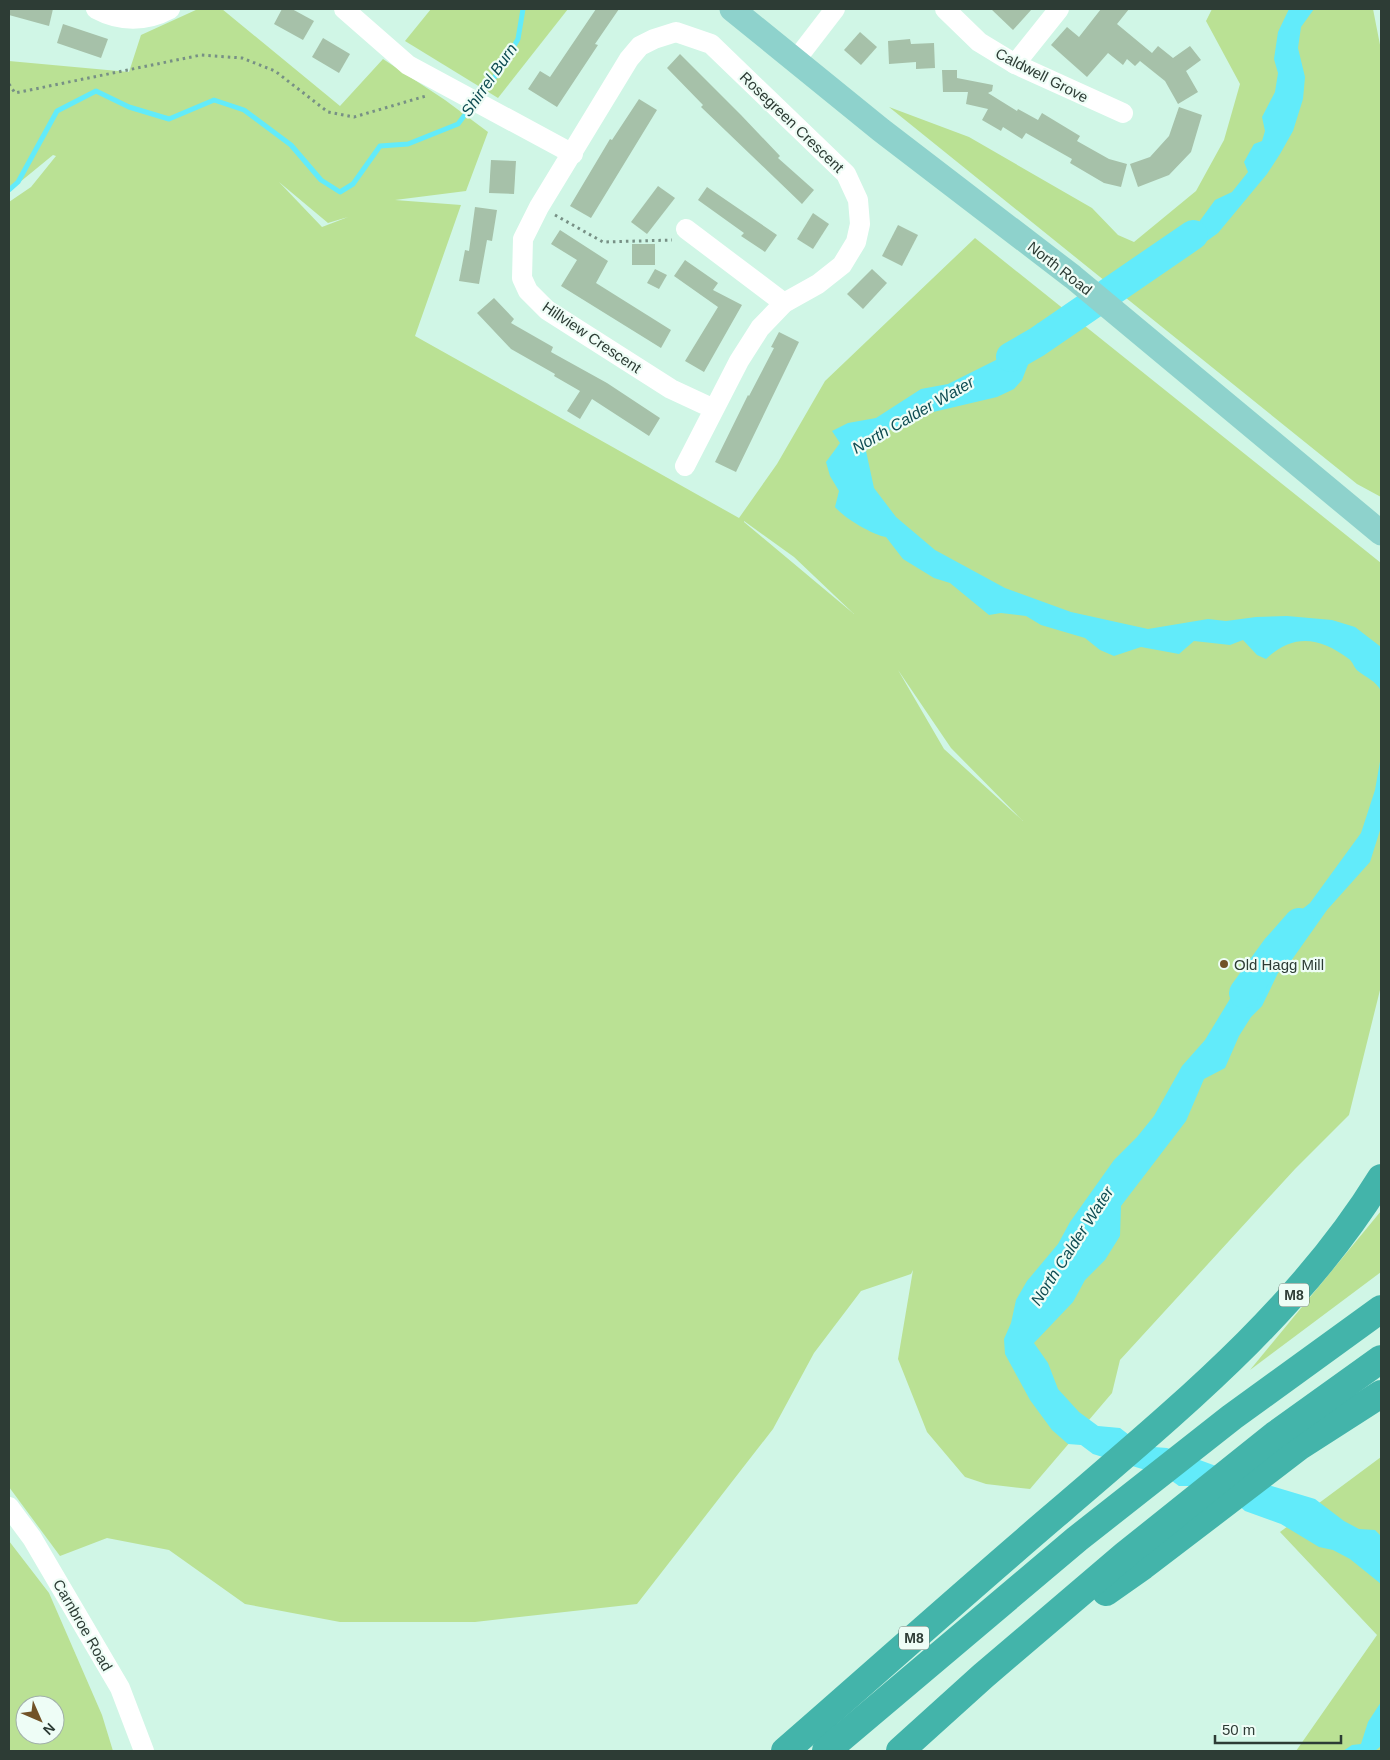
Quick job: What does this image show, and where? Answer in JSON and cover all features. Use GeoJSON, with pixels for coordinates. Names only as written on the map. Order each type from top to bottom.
{"type":"FeatureCollection","features":[{"type":"Feature","properties":{"kind":"highway","name":"M8"},"geometry":{"type":"LineString","coordinates":[[785,1751],[1190,1399],[1298,1290],[1362,1209],[1381,1178]]}},
{"type":"Feature","properties":{"kind":"highway","name":"M8"},"geometry":{"type":"LineString","coordinates":[[826,1751],[1077,1539],[1232,1417],[1381,1309]]}},
{"type":"Feature","properties":{"kind":"highway"},"geometry":{"type":"LineString","coordinates":[[1134,1560],[1275,1435],[1381,1359]]}},
{"type":"Feature","properties":{"kind":"highway"},"geometry":{"type":"LineString","coordinates":[[900,1751],[983,1676],[1134,1560],[1300,1446],[1381,1394]]}},
{"type":"Feature","properties":{"kind":"main road","name":"North Road"},"geometry":{"type":"LineString","coordinates":[[732,9],[795,61],[1073,277],[1381,533]]}},
{"type":"Feature","properties":{"kind":"street"},"geometry":{"type":"LineString","coordinates":[[96,9],[111,17],[134,19],[154,17],[170,9]]}},
{"type":"Feature","properties":{"kind":"street"},"geometry":{"type":"LineString","coordinates":[[344,9],[408,65],[573,154]]}},
{"type":"Feature","properties":{"kind":"street"},"geometry":{"type":"LineString","coordinates":[[795,61],[835,9]]}},
{"type":"Feature","properties":{"kind":"street","name":"Caldwell Grove"},"geometry":{"type":"LineString","coordinates":[[945,9],[979,42],[1015,64],[1123,113]]}},
{"type":"Feature","properties":{"kind":"street"},"geometry":{"type":"LineString","coordinates":[[1015,64],[1059,9]]}},
{"type":"Feature","properties":{"kind":"street","name":"Rosegreen Crescent"},"geometry":{"type":"LineString","coordinates":[[573,154],[629,58],[640,46],[654,38],[676,32],[711,44],[846,174],[858,200],[860,224],[856,242],[842,265],[818,284],[784,303],[760,328],[714,409],[685,466]]}},
{"type":"Feature","properties":{"kind":"street","name":"Hillview Crescent"},"geometry":{"type":"LineString","coordinates":[[573,154],[539,207],[523,239],[522,278],[528,291],[547,310],[663,384],[714,409]]}},
{"type":"Feature","properties":{"kind":"street"},"geometry":{"type":"LineString","coordinates":[[686,228],[784,303]]}},
{"type":"Feature","properties":{"kind":"street","name":"Carnbroe Road"},"geometry":{"type":"LineString","coordinates":[[9,1506],[32,1538],[120,1688],[144,1751]]}},
{"type":"Feature","properties":{"kind":"path"},"geometry":{"type":"LineString","coordinates":[[9,84],[15,93],[201,55],[242,58],[267,68],[328,112],[354,117],[457,92]]}},
{"type":"Feature","properties":{"kind":"path"},"geometry":{"type":"LineString","coordinates":[[539,207],[603,242],[686,228]]}},
{"type":"Feature","properties":{"kind":"green space"},"geometry":{"type":"Polygon","coordinates":[[[198,9],[222,9],[340,106],[383,59],[445,100],[488,132],[466,191],[395,200],[461,205],[415,336],[739,518],[777,464],[825,381],[975,238],[1381,563],[1381,986],[1349,1115],[1295,1169],[1120,1360],[1112,1393],[1030,1489],[986,1484],[965,1477],[927,1432],[898,1359],[913,1270],[911,1274],[861,1291],[814,1353],[773,1429],[637,1604],[475,1622],[340,1622],[245,1604],[169,1550],[107,1538],[60,1556],[9,1487],[9,202],[31,187],[56,156],[53,155],[9,191],[9,61],[129,72],[141,35],[198,9]],[[279,182],[322,227],[348,217],[328,223],[279,182]],[[744,522],[854,614],[794,557],[744,522]],[[898,670],[944,749],[1023,821],[951,748],[898,670]]]}},
{"type":"Feature","properties":{"kind":"green space"},"geometry":{"type":"Polygon","coordinates":[[[431,9],[568,9],[498,98],[405,41],[431,9]]]}},
{"type":"Feature","properties":{"kind":"green space"},"geometry":{"type":"Polygon","coordinates":[[[1212,9],[1373,9],[1381,50],[1381,497],[1357,484],[889,107],[969,137],[1092,208],[1118,235],[1134,242],[1196,191],[1224,140],[1240,84],[1206,21],[1212,9]]]}},
{"type":"Feature","properties":{"kind":"green space"},"geometry":{"type":"Polygon","coordinates":[[[1381,1211],[1381,1272],[1250,1370],[1381,1211]]]}},
{"type":"Feature","properties":{"kind":"green space"},"geometry":{"type":"Polygon","coordinates":[[[1381,1457],[1381,1751],[1296,1751],[1377,1635],[1280,1532],[1381,1457]]]}},
{"type":"Feature","properties":{"kind":"green space"},"geometry":{"type":"Polygon","coordinates":[[[9,1541],[49,1593],[102,1715],[113,1751],[9,1751],[9,1541]]]}},
{"type":"Feature","properties":{"kind":"water"},"geometry":{"type":"Polygon","coordinates":[[[1289,9],[1314,9],[1301,27],[1298,48],[1305,77],[1303,99],[1293,131],[1267,174],[1218,233],[1193,251],[1179,253],[1163,263],[1157,251],[1181,232],[1199,222],[1215,200],[1232,192],[1248,172],[1244,162],[1254,144],[1262,141],[1265,131],[1262,117],[1275,92],[1278,73],[1274,59],[1278,32],[1289,9]]]}},
{"type":"Feature","properties":{"kind":"water"},"geometry":{"type":"Polygon","coordinates":[[[1038,323],[1051,340],[1031,357],[1022,380],[1014,389],[997,397],[929,413],[874,437],[866,451],[874,488],[896,517],[935,550],[1005,588],[1071,612],[1148,629],[1208,619],[1226,621],[1256,617],[1287,616],[1332,620],[1355,627],[1381,647],[1381,691],[1374,682],[1357,670],[1349,659],[1328,646],[1317,642],[1296,642],[1286,645],[1266,659],[1257,655],[1243,640],[1230,645],[1194,641],[1179,654],[1141,647],[1114,656],[1100,650],[1085,638],[1041,625],[1026,616],[1001,613],[989,615],[950,583],[934,578],[903,559],[886,537],[880,536],[859,525],[835,507],[839,491],[830,476],[826,462],[840,443],[832,431],[848,423],[876,418],[921,389],[948,384],[1012,352],[1038,323]]]}},
{"type":"Feature","properties":{"kind":"water"},"geometry":{"type":"Polygon","coordinates":[[[1381,756],[1381,827],[1370,862],[1327,910],[1291,961],[1261,950],[1279,937],[1291,918],[1310,903],[1361,833],[1375,790],[1381,756]]]}},
{"type":"Feature","properties":{"kind":"water"},"geometry":{"type":"Polygon","coordinates":[[[1256,956],[1285,966],[1278,973],[1262,1006],[1251,1017],[1239,1036],[1225,1068],[1204,1079],[1186,1121],[1121,1206],[1120,1236],[1105,1260],[1085,1280],[1073,1302],[1034,1343],[1048,1363],[1058,1389],[1079,1412],[1098,1426],[1120,1428],[1133,1438],[1154,1447],[1167,1448],[1265,1484],[1315,1499],[1344,1521],[1359,1529],[1375,1530],[1381,1536],[1381,1584],[1350,1559],[1333,1550],[1319,1547],[1281,1524],[1245,1511],[1235,1502],[1196,1486],[1179,1486],[1165,1476],[1093,1454],[1081,1445],[1068,1444],[1052,1430],[1030,1400],[1005,1354],[1004,1339],[1011,1323],[1016,1300],[1027,1281],[1058,1244],[1070,1222],[1114,1160],[1137,1137],[1154,1116],[1182,1066],[1205,1040],[1256,956]]]}},
{"type":"Feature","properties":{"kind":"water"},"geometry":{"type":"Polygon","coordinates":[[[1381,1702],[1381,1746],[1375,1751],[1343,1751],[1352,1745],[1361,1744],[1368,1722],[1381,1702]]]}},
{"type":"Feature","properties":{"kind":"building"},"geometry":{"type":"Polygon","coordinates":[[[9,9],[53,9],[49,26],[9,15],[9,9]]]}},
{"type":"Feature","properties":{"kind":"building"},"geometry":{"type":"Polygon","coordinates":[[[282,9],[292,9],[314,21],[303,40],[274,24],[282,9]]]}},
{"type":"Feature","properties":{"kind":"building"},"geometry":{"type":"Polygon","coordinates":[[[596,9],[619,9],[595,44],[598,45],[557,107],[528,89],[540,71],[550,77],[596,9]]]}},
{"type":"Feature","properties":{"kind":"building"},"geometry":{"type":"Polygon","coordinates":[[[991,9],[1032,9],[1013,30],[991,9]]]}},
{"type":"Feature","properties":{"kind":"building"},"geometry":{"type":"Polygon","coordinates":[[[1101,9],[1129,9],[1117,24],[1152,53],[1158,46],[1173,58],[1190,46],[1201,60],[1186,71],[1198,92],[1178,104],[1165,81],[1140,61],[1135,66],[1127,59],[1123,65],[1108,53],[1087,77],[1051,45],[1067,27],[1079,37],[1101,9]]]}},
{"type":"Feature","properties":{"kind":"building"},"geometry":{"type":"Polygon","coordinates":[[[63,24],[108,39],[101,58],[57,43],[63,24]]]}},
{"type":"Feature","properties":{"kind":"building"},"geometry":{"type":"Polygon","coordinates":[[[860,32],[877,47],[861,65],[844,50],[860,32]]]}},
{"type":"Feature","properties":{"kind":"building"},"geometry":{"type":"Polygon","coordinates":[[[323,38],[350,54],[339,73],[312,57],[323,38]]]}},
{"type":"Feature","properties":{"kind":"building"},"geometry":{"type":"Polygon","coordinates":[[[910,39],[911,44],[934,43],[935,68],[916,69],[916,62],[889,64],[888,41],[910,39]]]}},
{"type":"Feature","properties":{"kind":"building"},"geometry":{"type":"Polygon","coordinates":[[[680,54],[780,156],[778,158],[814,190],[802,204],[701,107],[703,105],[667,68],[680,54]]]}},
{"type":"Feature","properties":{"kind":"building"},"geometry":{"type":"Polygon","coordinates":[[[942,70],[957,70],[957,78],[993,85],[992,91],[988,93],[1017,111],[1018,109],[1038,120],[1042,113],[1080,136],[1077,141],[1109,159],[1127,164],[1121,187],[1104,183],[1070,163],[1072,159],[1026,133],[1022,139],[1003,127],[1001,131],[982,120],[988,109],[966,104],[968,92],[943,92],[942,70]]]}},
{"type":"Feature","properties":{"kind":"building"},"geometry":{"type":"Polygon","coordinates":[[[639,99],[657,110],[591,218],[570,206],[610,139],[612,140],[639,99]]]}},
{"type":"Feature","properties":{"kind":"building"},"geometry":{"type":"Polygon","coordinates":[[[1179,107],[1202,115],[1191,152],[1169,175],[1138,187],[1130,164],[1150,157],[1169,136],[1179,107]]]}},
{"type":"Feature","properties":{"kind":"building"},"geometry":{"type":"Polygon","coordinates":[[[491,160],[516,161],[514,194],[489,193],[491,160]]]}},
{"type":"Feature","properties":{"kind":"building"},"geometry":{"type":"Polygon","coordinates":[[[658,186],[675,198],[647,234],[631,222],[658,186]]]}},
{"type":"Feature","properties":{"kind":"building"},"geometry":{"type":"Polygon","coordinates":[[[707,187],[777,235],[765,252],[741,236],[744,233],[698,200],[707,187]]]}},
{"type":"Feature","properties":{"kind":"building"},"geometry":{"type":"Polygon","coordinates":[[[475,207],[497,210],[492,241],[487,240],[479,284],[459,281],[465,250],[469,251],[475,207]]]}},
{"type":"Feature","properties":{"kind":"building"},"geometry":{"type":"Polygon","coordinates":[[[813,213],[829,224],[813,249],[797,239],[813,213]]]}},
{"type":"Feature","properties":{"kind":"building"},"geometry":{"type":"Polygon","coordinates":[[[898,225],[918,235],[902,266],[882,256],[898,225]]]}},
{"type":"Feature","properties":{"kind":"building"},"geometry":{"type":"Polygon","coordinates":[[[560,230],[608,261],[596,283],[671,330],[661,348],[561,286],[577,260],[551,244],[560,230]]]}},
{"type":"Feature","properties":{"kind":"building"},"geometry":{"type":"Polygon","coordinates":[[[632,244],[655,244],[655,265],[632,265],[632,244]]]}},
{"type":"Feature","properties":{"kind":"building"},"geometry":{"type":"Polygon","coordinates":[[[685,260],[718,283],[713,290],[742,305],[704,372],[685,361],[718,307],[674,276],[685,260]]]}},
{"type":"Feature","properties":{"kind":"building"},"geometry":{"type":"Polygon","coordinates":[[[655,269],[667,275],[659,289],[647,283],[655,269]]]}},
{"type":"Feature","properties":{"kind":"building"},"geometry":{"type":"Polygon","coordinates":[[[872,269],[887,283],[863,309],[847,294],[872,269]]]}},
{"type":"Feature","properties":{"kind":"building"},"geometry":{"type":"Polygon","coordinates":[[[494,298],[514,319],[511,323],[553,347],[551,352],[607,383],[660,418],[649,436],[592,399],[580,419],[567,411],[580,391],[554,376],[555,374],[511,349],[477,313],[494,298]]]}},
{"type":"Feature","properties":{"kind":"building"},"geometry":{"type":"Polygon","coordinates":[[[779,332],[799,342],[736,472],[715,462],[774,348],[771,347],[779,332]]]}},
{"type":"Feature","properties":{"kind":"waterway","name":"Shirrel Burn"},"geometry":{"type":"LineString","coordinates":[[479,97],[500,70],[518,39],[523,9]]}},
{"type":"Feature","properties":{"kind":"waterway","name":"Shirrel Burn"},"geometry":{"type":"LineString","coordinates":[[9,190],[18,182],[57,111],[96,91],[129,107],[169,119],[214,100],[244,110],[291,145],[321,180],[340,192],[353,184],[380,146],[408,144],[458,124],[473,104]]}},
{"type":"Feature","properties":{"kind":"waterway","name":"North Calder Water"},"geometry":{"type":"LineString","coordinates":[[1011,357],[1037,342],[1193,235]]}},
{"type":"Feature","properties":{"kind":"waterway","name":"North Calder Water"},"geometry":{"type":"LineString","coordinates":[[1244,993],[1276,949],[1299,923]]}},
{"type":"Feature","properties":{"kind":"place","name":"Old Hagg Mill"},"geometry":{"type":"Point","coordinates":[1224,964]}}]}
